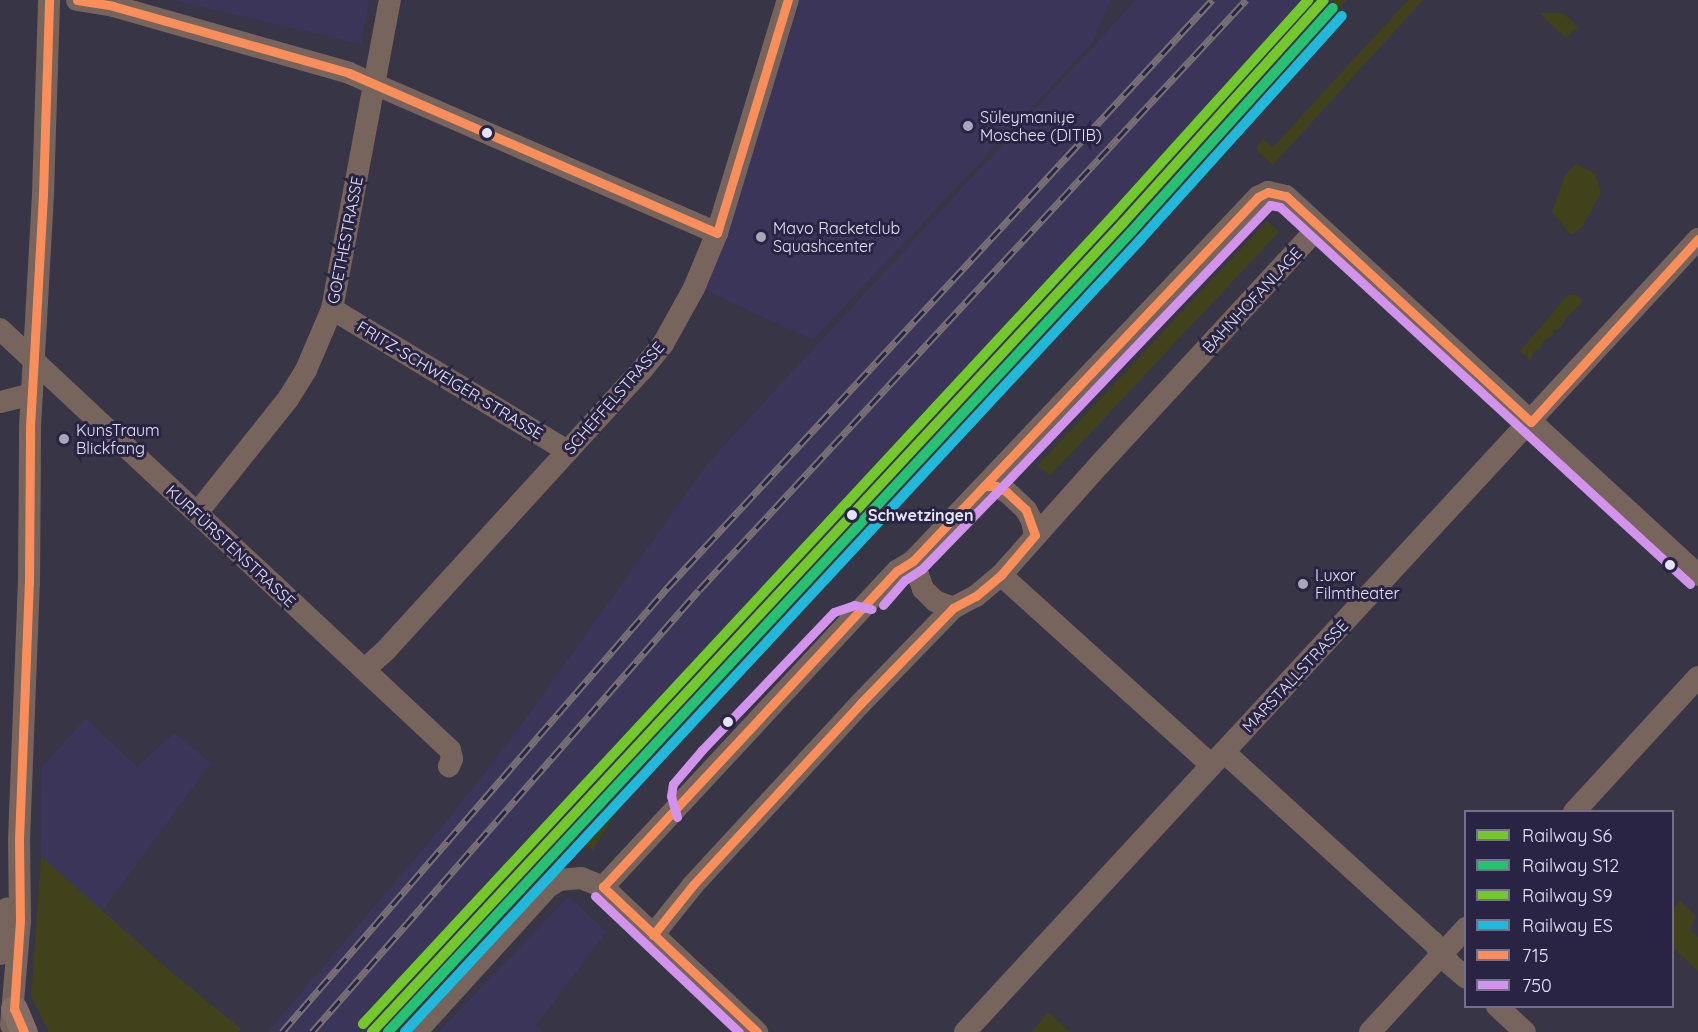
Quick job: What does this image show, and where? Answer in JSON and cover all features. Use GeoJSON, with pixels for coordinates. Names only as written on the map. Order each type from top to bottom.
{"type":"FeatureCollection","features":[{"type":"Feature","properties":{"kind":"street"},"geometry":{"type":"LineString","coordinates":[[16,1024],[33,361],[43,184],[49,0]]}},
{"type":"Feature","properties":{"kind":"street"},"geometry":{"type":"LineString","coordinates":[[77,0],[113,6],[348,73],[717,233]]}},
{"type":"Feature","properties":{"kind":"street","name":"GOETHESTRASSE"},"geometry":{"type":"LineString","coordinates":[[197,513],[288,399],[306,370],[332,309],[390,0]]}},
{"type":"Feature","properties":{"kind":"street","name":"SCHEFFELSTRASSE"},"geometry":{"type":"LineString","coordinates":[[365,669],[381,655],[663,344],[694,288],[717,233],[788,0]]}},
{"type":"Feature","properties":{"kind":"street"},"geometry":{"type":"LineString","coordinates":[[603,887],[897,571],[913,561],[1258,197],[1269,192],[1286,196],[1698,575]]}},
{"type":"Feature","properties":{"kind":"street","name":"BAHNHOFANLAGE"},"geometry":{"type":"LineString","coordinates":[[653,935],[693,885],[860,704],[953,608],[976,596],[1001,575],[1035,535],[1319,227]]}},
{"type":"Feature","properties":{"kind":"street","name":"MARSTALLSTRASSE"},"geometry":{"type":"LineString","coordinates":[[965,1032],[1532,422],[1698,239]]}},
{"type":"Feature","properties":{"kind":"street","name":"FRITZ-SCHWEIGER-STRASSE"},"geometry":{"type":"LineString","coordinates":[[332,309],[567,451]]}},
{"type":"Feature","properties":{"kind":"street","name":"KURFÜRSTENSTRASSE"},"geometry":{"type":"LineString","coordinates":[[0,329],[450,750],[452,759],[449,766]]}},
{"type":"Feature","properties":{"kind":"street"},"geometry":{"type":"LineString","coordinates":[[0,402],[32,394]]}},
{"type":"Feature","properties":{"kind":"street"},"geometry":{"type":"LineString","coordinates":[[986,486],[996,486],[1008,492],[1029,516],[1035,535]]}},
{"type":"Feature","properties":{"kind":"street"},"geometry":{"type":"LineString","coordinates":[[913,561],[923,589],[935,601],[953,608]]}},
{"type":"Feature","properties":{"kind":"street"},"geometry":{"type":"LineString","coordinates":[[1001,575],[1433,942],[1464,976]]}},
{"type":"Feature","properties":{"kind":"street"},"geometry":{"type":"LineString","coordinates":[[1576,810],[1698,677]]}},
{"type":"Feature","properties":{"kind":"street"},"geometry":{"type":"LineString","coordinates":[[0,954],[19,840]]}},
{"type":"Feature","properties":{"kind":"street"},"geometry":{"type":"LineString","coordinates":[[416,1032],[548,887],[560,880],[581,878],[603,887],[757,1032]]}},
{"type":"Feature","properties":{"kind":"street"},"geometry":{"type":"LineString","coordinates":[[1370,1032],[1464,930]]}},
{"type":"Feature","properties":{"kind":"street"},"geometry":{"type":"LineString","coordinates":[[1499,1008],[1525,1032]]}},
{"type":"Feature","properties":{"kind":"shaded area"},"geometry":{"type":"Polygon","coordinates":[[[172,0],[369,0],[361,44],[172,0]]]}},
{"type":"Feature","properties":{"kind":"shaded area"},"geometry":{"type":"Polygon","coordinates":[[[801,0],[1111,0],[1092,43],[813,340],[703,289],[801,0]]]}},
{"type":"Feature","properties":{"kind":"shaded area"},"geometry":{"type":"Polygon","coordinates":[[[1136,0],[1347,0],[1153,212],[870,503],[385,1032],[268,1032],[446,822],[512,738],[708,463],[1136,0]]]}},
{"type":"Feature","properties":{"kind":"shaded area"},"geometry":{"type":"Polygon","coordinates":[[[1334,0],[1347,0],[1153,212],[1147,207],[1334,0]]]}},
{"type":"Feature","properties":{"kind":"shaded area"},"geometry":{"type":"Polygon","coordinates":[[[1408,0],[1423,0],[1273,165],[1258,152],[1257,147],[1263,139],[1273,147],[1408,0]]]}},
{"type":"Feature","properties":{"kind":"shaded area"},"geometry":{"type":"Polygon","coordinates":[[[1539,13],[1563,13],[1578,27],[1566,38],[1539,13]]]}},
{"type":"Feature","properties":{"kind":"shaded area"},"geometry":{"type":"Polygon","coordinates":[[[1576,164],[1596,174],[1601,193],[1583,226],[1571,235],[1552,212],[1565,175],[1576,164]]]}},
{"type":"Feature","properties":{"kind":"shaded area"},"geometry":{"type":"Polygon","coordinates":[[[1267,221],[1279,232],[1050,476],[1038,465],[1267,221]]]}},
{"type":"Feature","properties":{"kind":"shaded area"},"geometry":{"type":"Polygon","coordinates":[[[1575,294],[1583,302],[1568,316],[1560,328],[1553,331],[1553,335],[1545,340],[1530,360],[1520,351],[1568,295],[1575,294]]]}},
{"type":"Feature","properties":{"kind":"shaded area"},"geometry":{"type":"Polygon","coordinates":[[[86,718],[137,767],[174,733],[211,763],[102,911],[41,856],[42,767],[86,718]]]}},
{"type":"Feature","properties":{"kind":"shaded area"},"geometry":{"type":"Polygon","coordinates":[[[623,795],[625,798],[593,850],[580,843],[623,795]]]}},
{"type":"Feature","properties":{"kind":"shaded area"},"geometry":{"type":"Polygon","coordinates":[[[41,856],[169,970],[241,1029],[238,1032],[49,1032],[31,996],[41,856]]]}},
{"type":"Feature","properties":{"kind":"shaded area"},"geometry":{"type":"Polygon","coordinates":[[[567,898],[572,899],[606,932],[536,1026],[544,1032],[439,1032],[567,898]]]}},
{"type":"Feature","properties":{"kind":"shaded area"},"geometry":{"type":"Polygon","coordinates":[[[1680,901],[1696,916],[1690,930],[1698,937],[1698,971],[1674,949],[1674,908],[1680,901]]]}},
{"type":"Feature","properties":{"kind":"shaded area"},"geometry":{"type":"Polygon","coordinates":[[[1049,1012],[1070,1032],[1031,1032],[1049,1012]]]}},
{"type":"Feature","properties":{"kind":"railway"},"geometry":{"type":"LineString","coordinates":[[282,1032],[667,588],[1212,0]]}},
{"type":"Feature","properties":{"kind":"railway"},"geometry":{"type":"LineString","coordinates":[[312,1032],[699,590],[1246,0]]}},
{"type":"Feature","properties":{"kind":"rail line","name":"S9"},"geometry":{"type":"LineString","coordinates":[[363,1024],[1114,215],[1308,0]]}},
{"type":"Feature","properties":{"kind":"rail line","name":"S6"},"geometry":{"type":"LineString","coordinates":[[372,1032],[1123,223],[1324,0]]}},
{"type":"Feature","properties":{"kind":"rail line","name":"S12"},"geometry":{"type":"LineString","coordinates":[[388,1032],[1132,231],[1333,8]]}},
{"type":"Feature","properties":{"kind":"rail line","name":"ES"},"geometry":{"type":"LineString","coordinates":[[405,1032],[1141,239],[1342,16]]}},
{"type":"Feature","properties":{"kind":"transit line","name":"715"},"geometry":{"type":"LineString","coordinates":[[24,1032],[14,1009],[20,920],[19,840],[29,583],[30,427],[43,194],[49,0]]}},
{"type":"Feature","properties":{"kind":"transit line","name":"715"},"geometry":{"type":"LineString","coordinates":[[77,0],[113,6],[349,73],[717,233],[788,0]]}},
{"type":"Feature","properties":{"kind":"transit line","name":"715"},"geometry":{"type":"LineString","coordinates":[[757,1032],[603,887],[897,571],[913,561],[1258,197],[1268,192],[1286,196],[1531,422],[1698,239]]}},
{"type":"Feature","properties":{"kind":"transit line","name":"750"},"geometry":{"type":"LineString","coordinates":[[883,605],[905,580],[922,569],[995,494],[1270,205],[1280,207],[1690,584]]}},
{"type":"Feature","properties":{"kind":"transit line","name":"715"},"geometry":{"type":"LineString","coordinates":[[653,935],[693,885],[860,704],[953,608],[976,596],[1001,575],[1035,535],[1026,510],[1007,492],[996,486],[986,486]]}},
{"type":"Feature","properties":{"kind":"transit line","name":"750"},"geometry":{"type":"LineString","coordinates":[[677,817],[671,796],[673,784],[702,750],[834,612],[854,605],[872,609]]}},
{"type":"Feature","properties":{"kind":"transit line","name":"750"},"geometry":{"type":"LineString","coordinates":[[595,896],[739,1032]]}},
{"type":"Feature","properties":{"kind":"place","name":"Süleymaniye Moschee (DITIB)"},"geometry":{"type":"Point","coordinates":[968,126]}},
{"type":"Feature","properties":{"kind":"place","name":"Mavo Racketclub Squashcenter"},"geometry":{"type":"Point","coordinates":[761,237]}},
{"type":"Feature","properties":{"kind":"place","name":"KunsTraum Blickfang"},"geometry":{"type":"Point","coordinates":[64,439]}},
{"type":"Feature","properties":{"kind":"place","name":"Schwetzingen"},"geometry":{"type":"Point","coordinates":[852,515]}},
{"type":"Feature","properties":{"kind":"place","name":"Luxor Filmtheater"},"geometry":{"type":"Point","coordinates":[1303,584]}}]}
